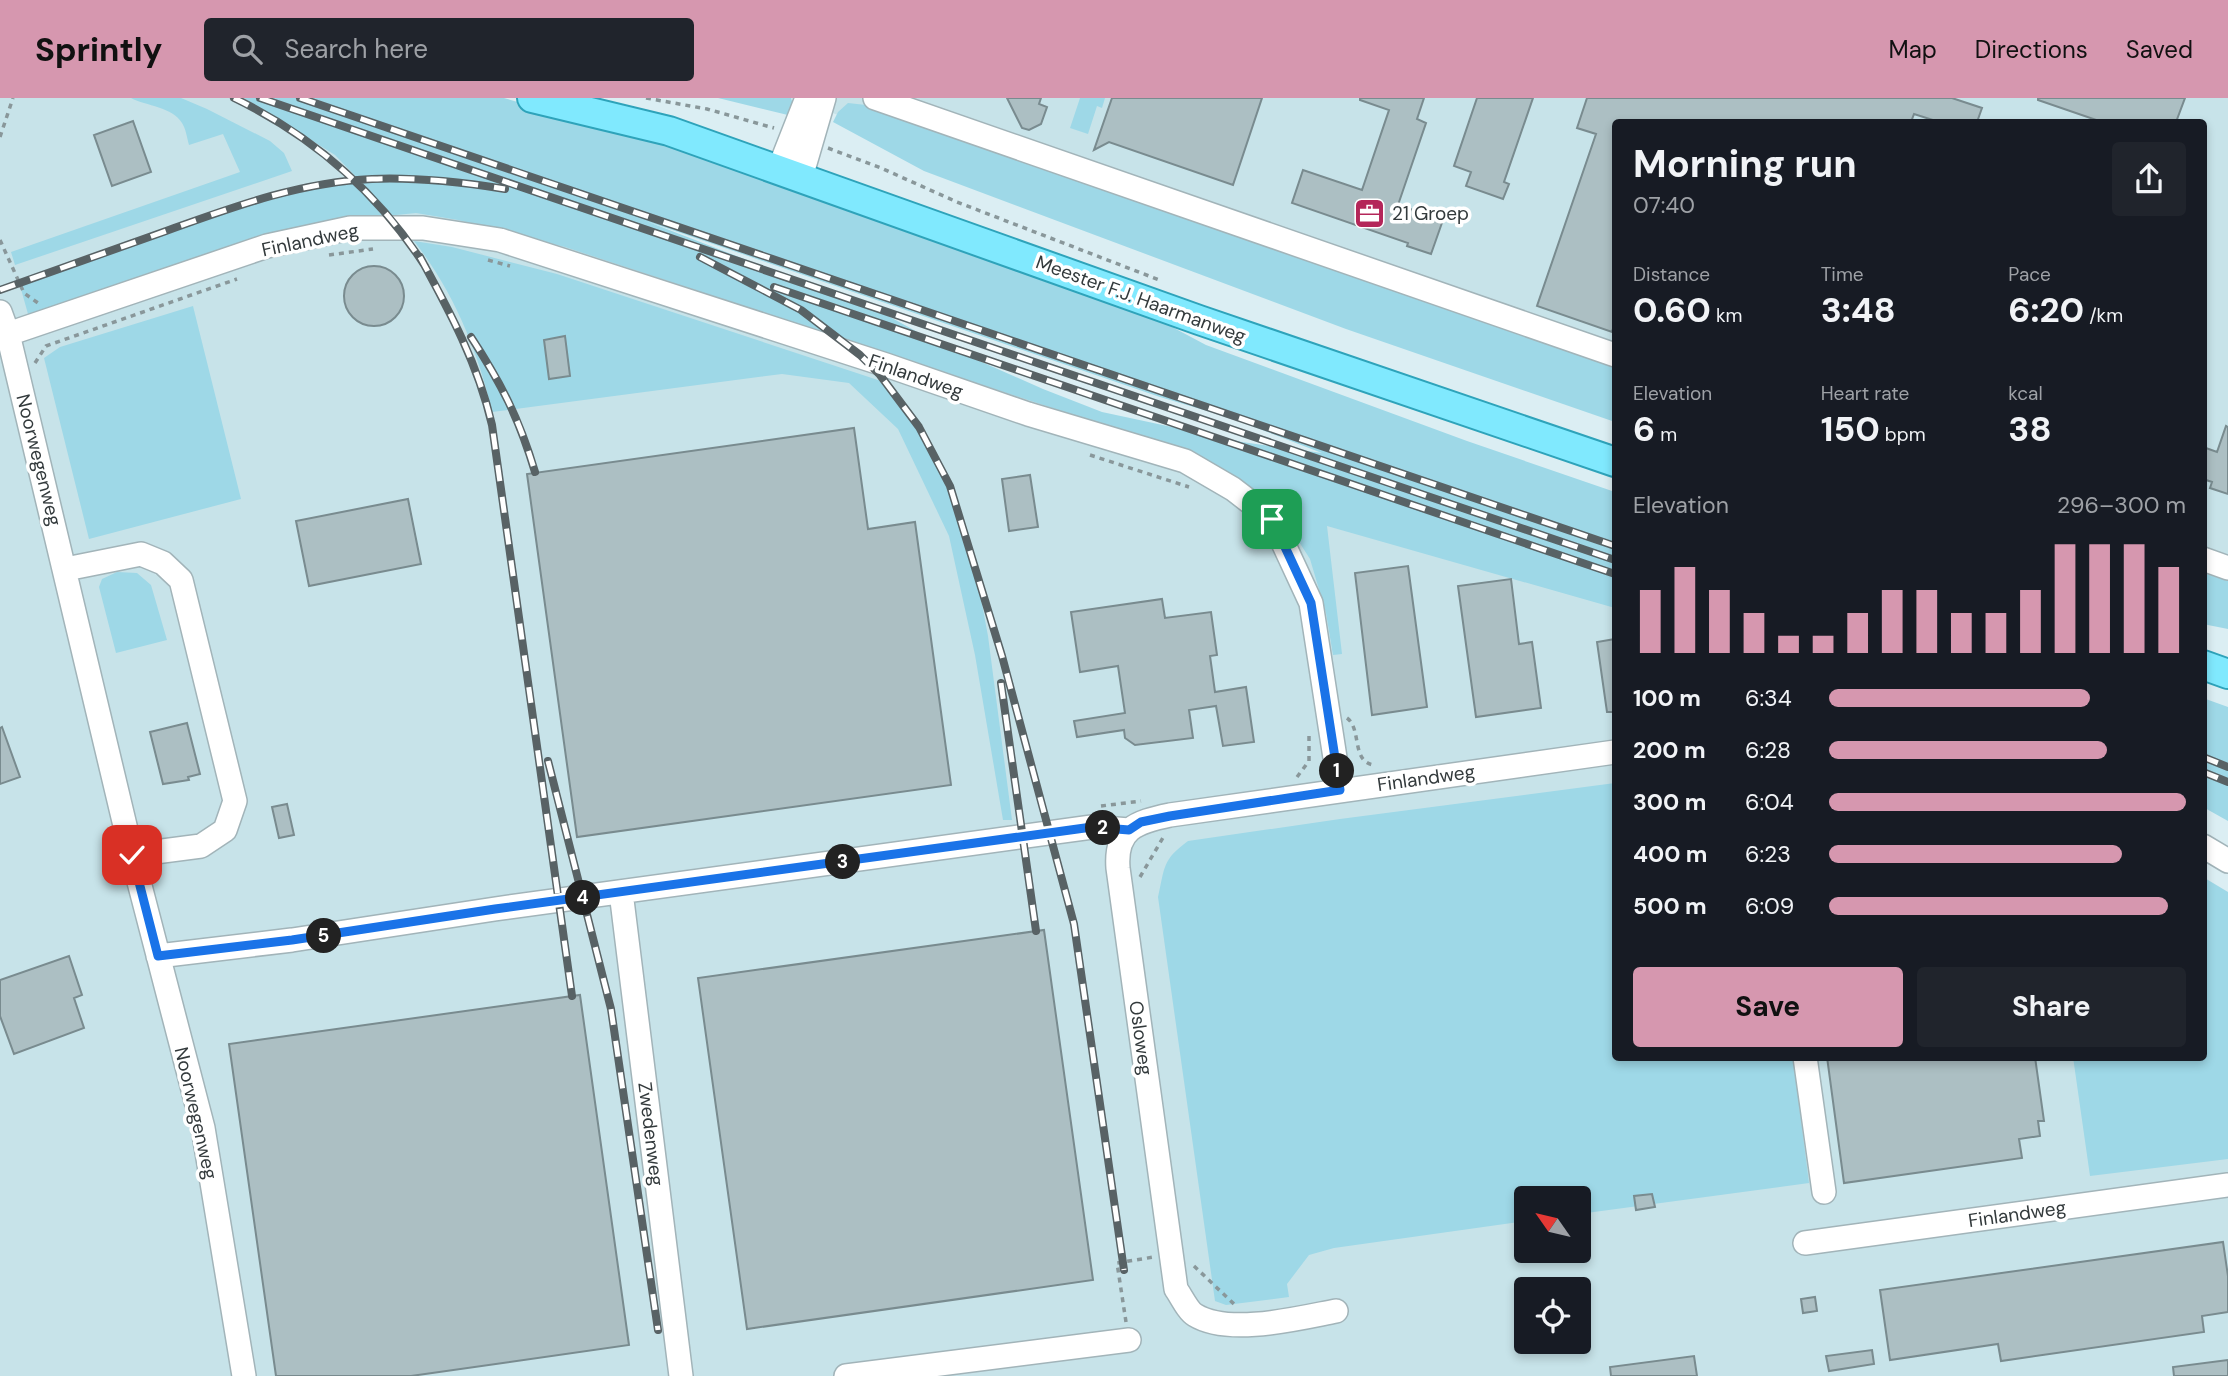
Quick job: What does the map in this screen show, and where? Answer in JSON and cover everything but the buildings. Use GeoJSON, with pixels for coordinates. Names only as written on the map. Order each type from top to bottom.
{"type":"FeatureCollection","features":[{"type":"Feature","properties":{"kind":"main road","name":"Meester F.J. Haarmanweg"},"geometry":{"type":"LineString","coordinates":[[532,98],[669,131],[1199,320],[1612,461]]}},
{"type":"Feature","properties":{"kind":"main road","name":"Meester F.J. Haarmanweg"},"geometry":{"type":"LineString","coordinates":[[601,98],[669,131]]}},
{"type":"Feature","properties":{"kind":"main road"},"geometry":{"type":"LineString","coordinates":[[2207,666],[2228,674]]}},
{"type":"Feature","properties":{"kind":"street"},"geometry":{"type":"LineString","coordinates":[[802,138],[807,98]]}},
{"type":"Feature","properties":{"kind":"street"},"geometry":{"type":"LineString","coordinates":[[790,173],[802,138],[824,98]]}},
{"type":"Feature","properties":{"kind":"street"},"geometry":{"type":"LineString","coordinates":[[875,98],[1612,354]]}},
{"type":"Feature","properties":{"kind":"street","name":"Finlandweg"},"geometry":{"type":"LineString","coordinates":[[8,334],[267,246],[350,228],[436,229],[500,240],[1028,414],[1185,461],[1233,489],[1272,519],[1311,603],[1340,790],[1612,752]]}},
{"type":"Feature","properties":{"kind":"street","name":"Noorwegenweg"},"geometry":{"type":"LineString","coordinates":[[0,312],[8,334],[66,569],[132,855],[203,1128],[244,1376]]}},
{"type":"Feature","properties":{"kind":"street"},"geometry":{"type":"LineString","coordinates":[[66,569],[141,554],[163,563],[181,580],[235,801],[225,830],[201,846],[132,855]]}},
{"type":"Feature","properties":{"kind":"street"},"geometry":{"type":"LineString","coordinates":[[2207,560],[2228,568]]}},
{"type":"Feature","properties":{"kind":"street"},"geometry":{"type":"LineString","coordinates":[[158,956],[292,940],[1092,827],[1129,830],[1141,822],[1170,816],[1340,790]]}},
{"type":"Feature","properties":{"kind":"street","name":"Osloweg"},"geometry":{"type":"LineString","coordinates":[[1129,830],[1121,841],[1117,854],[1118,868],[1182,1256],[1176,1289],[1194,1315],[1221,1324],[1255,1323],[1336,1311]]}},
{"type":"Feature","properties":{"kind":"street"},"geometry":{"type":"LineString","coordinates":[[2207,848],[2228,861]]}},
{"type":"Feature","properties":{"kind":"street","name":"Zwedenweg"},"geometry":{"type":"LineString","coordinates":[[621,892],[681,1376]]}},
{"type":"Feature","properties":{"kind":"street"},"geometry":{"type":"LineString","coordinates":[[1806,1061],[1824,1192]]}},
{"type":"Feature","properties":{"kind":"street","name":"Finlandweg"},"geometry":{"type":"LineString","coordinates":[[1805,1243],[2228,1185]]}},
{"type":"Feature","properties":{"kind":"street"},"geometry":{"type":"LineString","coordinates":[[846,1376],[1129,1340]]}},
{"type":"Feature","properties":{"kind":"path"},"geometry":{"type":"LineString","coordinates":[[0,137],[13,98]]}},
{"type":"Feature","properties":{"kind":"path","name":"Meester F.J. Haarmanweg"},"geometry":{"type":"LineString","coordinates":[[646,98],[758,122],[1174,285]]}},
{"type":"Feature","properties":{"kind":"path"},"geometry":{"type":"LineString","coordinates":[[0,240],[24,293],[47,309],[52,321]]}},
{"type":"Feature","properties":{"kind":"path"},"geometry":{"type":"LineString","coordinates":[[316,256],[384,248]]}},
{"type":"Feature","properties":{"kind":"path"},"geometry":{"type":"LineString","coordinates":[[480,258],[516,268]]}},
{"type":"Feature","properties":{"kind":"path"},"geometry":{"type":"LineString","coordinates":[[35,370],[35,360],[46,346],[207,292],[240,278]]}},
{"type":"Feature","properties":{"kind":"path"},"geometry":{"type":"LineString","coordinates":[[1085,453],[1196,489]]}},
{"type":"Feature","properties":{"kind":"path"},"geometry":{"type":"LineString","coordinates":[[1141,889],[1139,876],[1170,827],[1170,816]]}},
{"type":"Feature","properties":{"kind":"path"},"geometry":{"type":"LineString","coordinates":[[1129,1340],[1117,1263],[1182,1256],[1255,1323]]}},
{"type":"Feature","properties":{"kind":"shaded area"},"geometry":{"type":"Polygon","coordinates":[[[0,98],[255,98],[1316,503],[1612,595],[1612,1061],[2207,1061],[2207,1038],[2228,940],[2228,1376],[0,1376],[0,98]]]}},
{"type":"Feature","properties":{"kind":"shaded area"},"geometry":{"type":"Polygon","coordinates":[[[131,98],[181,98],[207,109],[270,141],[284,153],[292,171],[15,265],[11,252],[240,172],[223,134],[189,145],[182,123],[172,113],[131,98]]]}},
{"type":"Feature","properties":{"kind":"shaded area"},"geometry":{"type":"Polygon","coordinates":[[[244,98],[504,98],[678,148],[1159,320],[1206,345],[1612,491],[1612,607],[1327,526],[1342,654],[1333,655],[1326,613],[1310,559],[1285,520],[1255,492],[1152,441],[565,247],[458,220],[416,213],[357,219],[48,311],[28,314],[19,282],[248,203],[303,189],[360,181],[335,155],[244,98]],[[646,221],[881,312],[932,340],[1102,412],[1242,442],[1322,453],[1234,419],[1160,397],[646,221]]]}},
{"type":"Feature","properties":{"kind":"shaded area"},"geometry":{"type":"Polygon","coordinates":[[[718,98],[791,98],[794,107],[792,116],[718,98]]]}},
{"type":"Feature","properties":{"kind":"shaded area"},"geometry":{"type":"Polygon","coordinates":[[[790,98],[2228,98],[2228,605],[2207,597],[2207,119],[1612,119],[1612,388],[790,98]]]}},
{"type":"Feature","properties":{"kind":"shaded area"},"geometry":{"type":"Polygon","coordinates":[[[1080,98],[1105,98],[1102,108],[1097,106],[1088,134],[1070,128],[1080,98]]]}},
{"type":"Feature","properties":{"kind":"shaded area"},"geometry":{"type":"Polygon","coordinates":[[[848,103],[866,105],[1612,367],[1612,421],[1346,329],[924,171],[833,122],[838,112],[848,103]]]}},
{"type":"Feature","properties":{"kind":"shaded area"},"geometry":{"type":"Polygon","coordinates":[[[414,241],[452,247],[557,274],[887,383],[907,407],[942,468],[969,535],[988,636],[1012,820],[1003,820],[975,655],[949,536],[898,429],[849,383],[782,374],[492,412],[479,366],[462,322],[441,280],[414,241]]]}},
{"type":"Feature","properties":{"kind":"shaded area"},"geometry":{"type":"Polygon","coordinates":[[[193,306],[241,499],[89,539],[44,358],[60,347],[193,306]]]}},
{"type":"Feature","properties":{"kind":"shaded area"},"geometry":{"type":"Polygon","coordinates":[[[117,572],[137,573],[151,585],[167,640],[116,653],[99,587],[102,579],[117,572]]]}},
{"type":"Feature","properties":{"kind":"shaded area"},"geometry":{"type":"Polygon","coordinates":[[[2207,574],[2228,581],[2228,629],[2207,625],[2207,574]]]}},
{"type":"Feature","properties":{"kind":"shaded area"},"geometry":{"type":"Polygon","coordinates":[[[2207,699],[2228,707],[2228,821],[2207,809],[2207,699]]]}},
{"type":"Feature","properties":{"kind":"shaded area"},"geometry":{"type":"Polygon","coordinates":[[[1612,783],[1612,1061],[1794,1061],[1809,1183],[1591,1212],[1591,1186],[1514,1186],[1514,1223],[1334,1248],[1309,1255],[1287,1284],[1289,1297],[1226,1305],[1215,1301],[1158,897],[1169,859],[1188,841],[1612,783]]]}},
{"type":"Feature","properties":{"kind":"shaded area"},"geometry":{"type":"Polygon","coordinates":[[[2207,879],[2228,892],[2228,1159],[2090,1176],[2074,1061],[2207,1061],[2207,879]]]}},
{"type":"Feature","properties":{"kind":"railway"},"geometry":{"type":"LineString","coordinates":[[234,98],[291,130],[342,169],[386,214],[425,266]]}},
{"type":"Feature","properties":{"kind":"railway"},"geometry":{"type":"LineString","coordinates":[[260,98],[1612,559]]}},
{"type":"Feature","properties":{"kind":"railway"},"geometry":{"type":"LineString","coordinates":[[300,98],[1612,545]]}},
{"type":"Feature","properties":{"kind":"railway"},"geometry":{"type":"LineString","coordinates":[[0,290],[191,222],[293,190],[372,179],[455,182],[505,189]]}},
{"type":"Feature","properties":{"kind":"railway"},"geometry":{"type":"LineString","coordinates":[[420,257],[471,360],[492,425],[572,996]]}},
{"type":"Feature","properties":{"kind":"railway"},"geometry":{"type":"LineString","coordinates":[[700,257],[801,310],[860,355],[880,375],[919,427],[950,486],[1002,656],[1074,924],[1124,1270]]}},
{"type":"Feature","properties":{"kind":"railway"},"geometry":{"type":"LineString","coordinates":[[774,287],[1612,573]]}},
{"type":"Feature","properties":{"kind":"railway"},"geometry":{"type":"LineString","coordinates":[[471,337],[508,402],[535,472]]}},
{"type":"Feature","properties":{"kind":"railway"},"geometry":{"type":"LineString","coordinates":[[1001,683],[1036,931]]}},
{"type":"Feature","properties":{"kind":"railway"},"geometry":{"type":"LineString","coordinates":[[2207,759],[2228,767]]}},
{"type":"Feature","properties":{"kind":"railway"},"geometry":{"type":"LineString","coordinates":[[548,761],[611,1009],[658,1330]]}},
{"type":"Feature","properties":{"kind":"railway"},"geometry":{"type":"LineString","coordinates":[[2207,774],[2228,782]]}},
{"type":"Feature","properties":{"kind":"place","name":"21 Groep"},"geometry":{"type":"Point","coordinates":[1369,213]}},
{"type":"Feature","properties":{"kind":"route"},"geometry":{"type":"LineString","coordinates":[[132,855],[158,956],[292,940],[495,909],[1092,827],[1129,830],[1141,822],[1170,816],[1340,790],[1311,603],[1272,519]]}}]}
